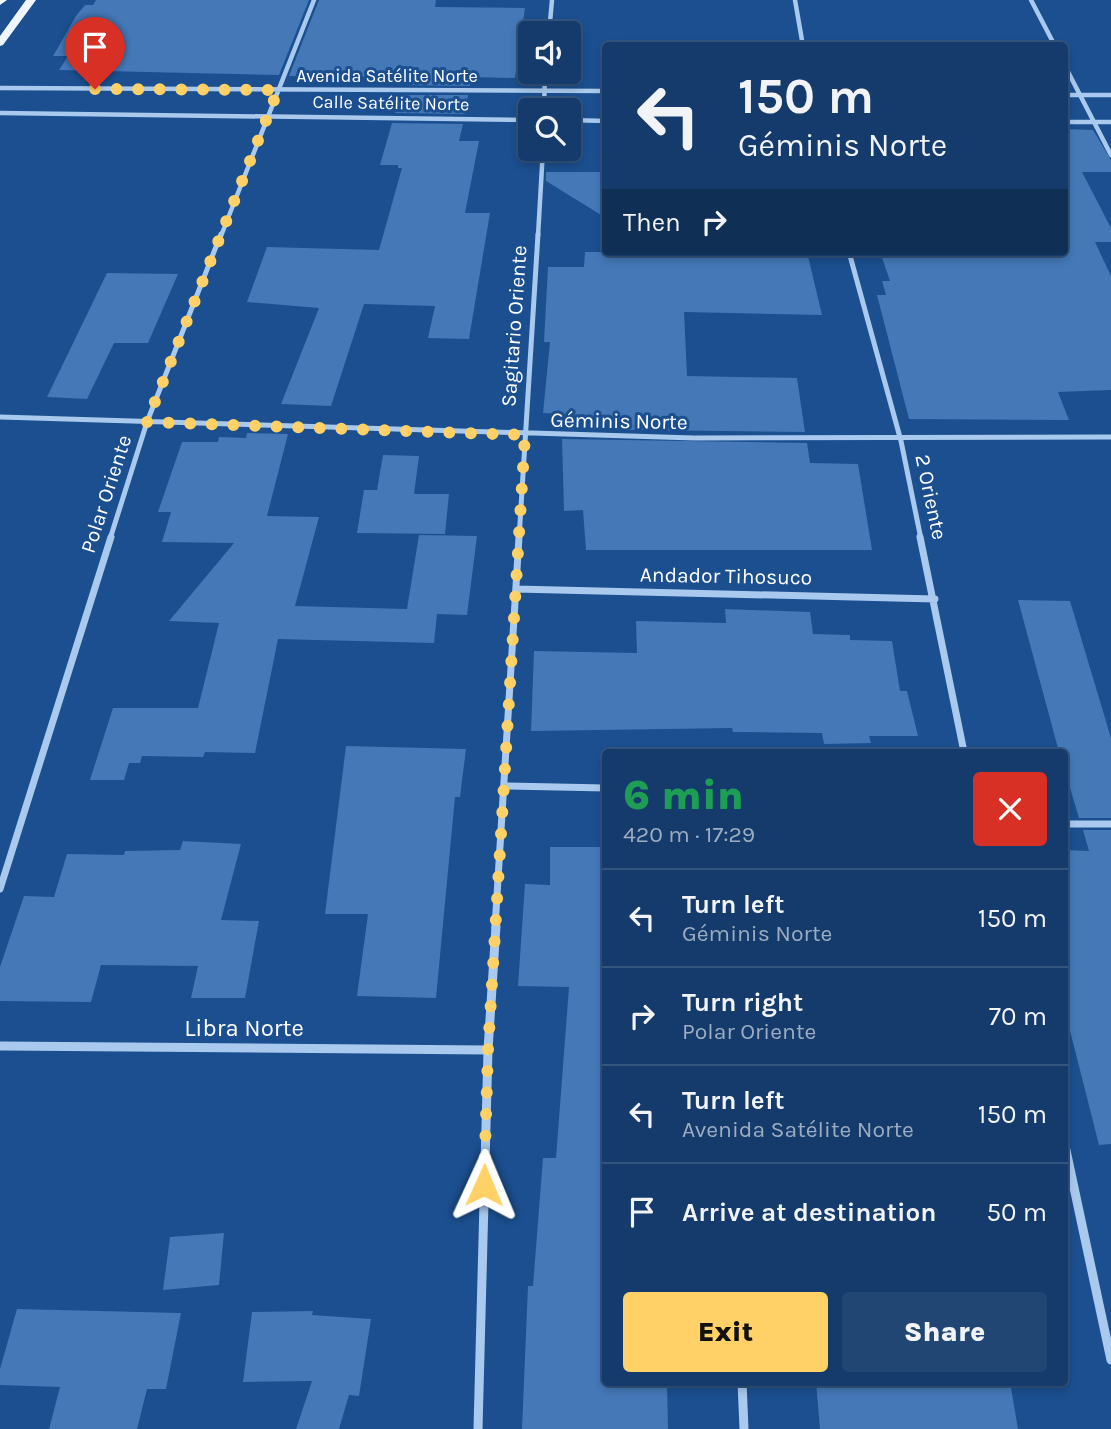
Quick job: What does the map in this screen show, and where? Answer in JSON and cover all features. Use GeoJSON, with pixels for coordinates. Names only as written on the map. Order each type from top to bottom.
{"type":"FeatureCollection","features":[{"type":"Feature","properties":{"kind":"main road"},"geometry":{"type":"LineString","coordinates":[[0,43],[32,0]]}},
{"type":"Feature","properties":{"kind":"street","name":"Polar Oriente"},"geometry":{"type":"LineString","coordinates":[[0,889],[147,422],[314,0]]}},
{"type":"Feature","properties":{"kind":"street"},"geometry":{"type":"LineString","coordinates":[[550,21],[552,0]]}},
{"type":"Feature","properties":{"kind":"street"},"geometry":{"type":"LineString","coordinates":[[795,0],[802,42]]}},
{"type":"Feature","properties":{"kind":"street"},"geometry":{"type":"LineString","coordinates":[[1031,0],[1053,42]]}},
{"type":"Feature","properties":{"kind":"street"},"geometry":{"type":"LineString","coordinates":[[1068,72],[1111,156]]}},
{"type":"Feature","properties":{"kind":"street"},"geometry":{"type":"LineString","coordinates":[[543,98],[544,84]]}},
{"type":"Feature","properties":{"kind":"street","name":"Avenida Satélite Norte"},"geometry":{"type":"LineString","coordinates":[[0,88],[602,91]]}},
{"type":"Feature","properties":{"kind":"street"},"geometry":{"type":"LineString","coordinates":[[1068,94],[1111,95]]}},
{"type":"Feature","properties":{"kind":"street","name":"Calle Satélite Norte"},"geometry":{"type":"LineString","coordinates":[[0,113],[518,120]]}},
{"type":"Feature","properties":{"kind":"street"},"geometry":{"type":"LineString","coordinates":[[581,120],[602,121]]}},
{"type":"Feature","properties":{"kind":"street"},"geometry":{"type":"LineString","coordinates":[[1068,122],[1111,122]]}},
{"type":"Feature","properties":{"kind":"street","name":"Sagitario Oriente"},"geometry":{"type":"LineString","coordinates":[[478,1429],[488,1050],[542,161]]}},
{"type":"Feature","properties":{"kind":"street","name":"2 Oriente"},"geometry":{"type":"LineString","coordinates":[[850,256],[901,442],[963,749]]}},
{"type":"Feature","properties":{"kind":"street","name":"Géminis Norte"},"geometry":{"type":"LineString","coordinates":[[0,416],[525,435],[901,442],[1111,437]]}},
{"type":"Feature","properties":{"kind":"street","name":"Andador Tihosuco"},"geometry":{"type":"LineString","coordinates":[[516,589],[934,599]]}},
{"type":"Feature","properties":{"kind":"street"},"geometry":{"type":"LineString","coordinates":[[504,786],[602,788]]}},
{"type":"Feature","properties":{"kind":"street"},"geometry":{"type":"LineString","coordinates":[[1068,824],[1111,824]]}},
{"type":"Feature","properties":{"kind":"street","name":"Libra Norte"},"geometry":{"type":"LineString","coordinates":[[0,1045],[488,1050]]}},
{"type":"Feature","properties":{"kind":"street"},"geometry":{"type":"LineString","coordinates":[[1068,1160],[1111,1360]]}},
{"type":"Feature","properties":{"kind":"street"},"geometry":{"type":"LineString","coordinates":[[742,1386],[744,1429]]}},
{"type":"Feature","properties":{"kind":"building"},"geometry":{"type":"Polygon","coordinates":[[[96,0],[309,0],[279,75],[59,70],[68,56],[53,56],[76,16],[85,5],[93,5],[96,0]]]}},
{"type":"Feature","properties":{"kind":"building"},"geometry":{"type":"Polygon","coordinates":[[[319,0],[436,0],[435,7],[525,8],[523,21],[518,21],[515,78],[472,77],[470,86],[404,85],[407,77],[289,76],[319,0]]]}},
{"type":"Feature","properties":{"kind":"building"},"geometry":{"type":"Polygon","coordinates":[[[401,95],[468,95],[465,114],[395,113],[401,95]]]}},
{"type":"Feature","properties":{"kind":"building"},"geometry":{"type":"Polygon","coordinates":[[[392,123],[463,124],[459,141],[479,141],[465,213],[490,213],[469,339],[428,338],[435,306],[364,304],[331,406],[281,404],[319,308],[247,302],[267,247],[379,250],[402,168],[398,168],[398,165],[380,165],[392,123]]]}},
{"type":"Feature","properties":{"kind":"building"},"geometry":{"type":"Polygon","coordinates":[[[1068,129],[1093,130],[1111,160],[1111,172],[1082,172],[1111,228],[1111,242],[1095,242],[1111,276],[1111,390],[1058,392],[1069,420],[909,419],[877,295],[886,295],[882,281],[890,281],[881,256],[1068,256],[1068,129]]]}},
{"type":"Feature","properties":{"kind":"building"},"geometry":{"type":"Polygon","coordinates":[[[546,172],[602,172],[602,216],[546,181],[546,172]]]}},
{"type":"Feature","properties":{"kind":"building"},"geometry":{"type":"Polygon","coordinates":[[[585,252],[602,252],[602,256],[808,256],[822,315],[684,312],[687,376],[797,378],[805,432],[561,429],[561,414],[543,413],[550,342],[544,342],[548,267],[584,267],[585,252]]]}},
{"type":"Feature","properties":{"kind":"building"},"geometry":{"type":"Polygon","coordinates":[[[107,273],[178,274],[148,343],[114,343],[87,399],[47,397],[107,273]]]}},
{"type":"Feature","properties":{"kind":"building"},"geometry":{"type":"Polygon","coordinates":[[[247,433],[288,434],[267,516],[319,517],[295,606],[407,609],[419,535],[477,536],[467,615],[437,614],[434,643],[278,639],[255,753],[205,752],[203,757],[142,756],[140,763],[129,763],[124,780],[90,780],[113,708],[198,708],[219,623],[169,621],[234,543],[162,542],[171,512],[158,512],[182,442],[218,442],[219,437],[246,438],[247,433]]]}},
{"type":"Feature","properties":{"kind":"building"},"geometry":{"type":"Polygon","coordinates":[[[562,439],[807,443],[810,463],[858,464],[872,550],[586,550],[583,510],[564,511],[562,439]]]}},
{"type":"Feature","properties":{"kind":"building"},"geometry":{"type":"Polygon","coordinates":[[[383,455],[419,456],[414,494],[449,494],[445,534],[357,533],[364,490],[377,490],[383,455]]]}},
{"type":"Feature","properties":{"kind":"building"},"geometry":{"type":"Polygon","coordinates":[[[1018,600],[1070,601],[1111,738],[1111,818],[1079,818],[1068,781],[1068,749],[1058,749],[1018,600]]]}},
{"type":"Feature","properties":{"kind":"building"},"geometry":{"type":"Polygon","coordinates":[[[725,609],[810,612],[813,634],[850,635],[850,640],[892,641],[900,691],[907,691],[918,736],[869,736],[871,743],[824,744],[822,733],[733,732],[732,728],[531,731],[534,651],[637,653],[636,621],[726,623],[725,609]]]}},
{"type":"Feature","properties":{"kind":"building"},"geometry":{"type":"Polygon","coordinates":[[[346,746],[466,749],[460,797],[455,797],[436,998],[357,996],[368,914],[325,914],[346,746]]]}},
{"type":"Feature","properties":{"kind":"building"},"geometry":{"type":"Polygon","coordinates":[[[1083,830],[1111,830],[1111,1144],[1099,1145],[1068,1023],[1068,850],[1089,851],[1083,830]]]}},
{"type":"Feature","properties":{"kind":"building"},"geometry":{"type":"Polygon","coordinates":[[[183,841],[241,844],[221,920],[259,921],[245,998],[191,998],[198,966],[101,965],[91,1002],[0,1001],[0,967],[24,896],[54,897],[67,854],[124,855],[125,851],[180,850],[183,841]]]}},
{"type":"Feature","properties":{"kind":"building"},"geometry":{"type":"Polygon","coordinates":[[[550,847],[602,847],[602,1386],[667,1386],[668,1429],[522,1429],[528,1286],[533,1286],[543,1158],[556,1158],[569,987],[518,986],[525,884],[550,885],[550,847]]]}},
{"type":"Feature","properties":{"kind":"building"},"geometry":{"type":"Polygon","coordinates":[[[224,1233],[219,1285],[163,1290],[170,1237],[224,1233]]]}},
{"type":"Feature","properties":{"kind":"building"},"geometry":{"type":"Polygon","coordinates":[[[17,1309],[181,1313],[166,1389],[147,1389],[137,1429],[49,1429],[60,1387],[0,1385],[0,1369],[17,1309]]]}},
{"type":"Feature","properties":{"kind":"building"},"geometry":{"type":"Polygon","coordinates":[[[313,1311],[312,1315],[371,1319],[359,1396],[349,1395],[339,1429],[296,1429],[312,1381],[243,1382],[252,1312],[313,1311]]]}},
{"type":"Feature","properties":{"kind":"building"},"geometry":{"type":"Polygon","coordinates":[[[816,1386],[1011,1386],[1018,1429],[820,1429],[816,1386]]]}},
{"type":"Feature","properties":{"kind":"route"},"geometry":{"type":"LineString","coordinates":[[95,89],[278,90],[147,422],[525,435],[488,1050],[484,1185]]}}]}
